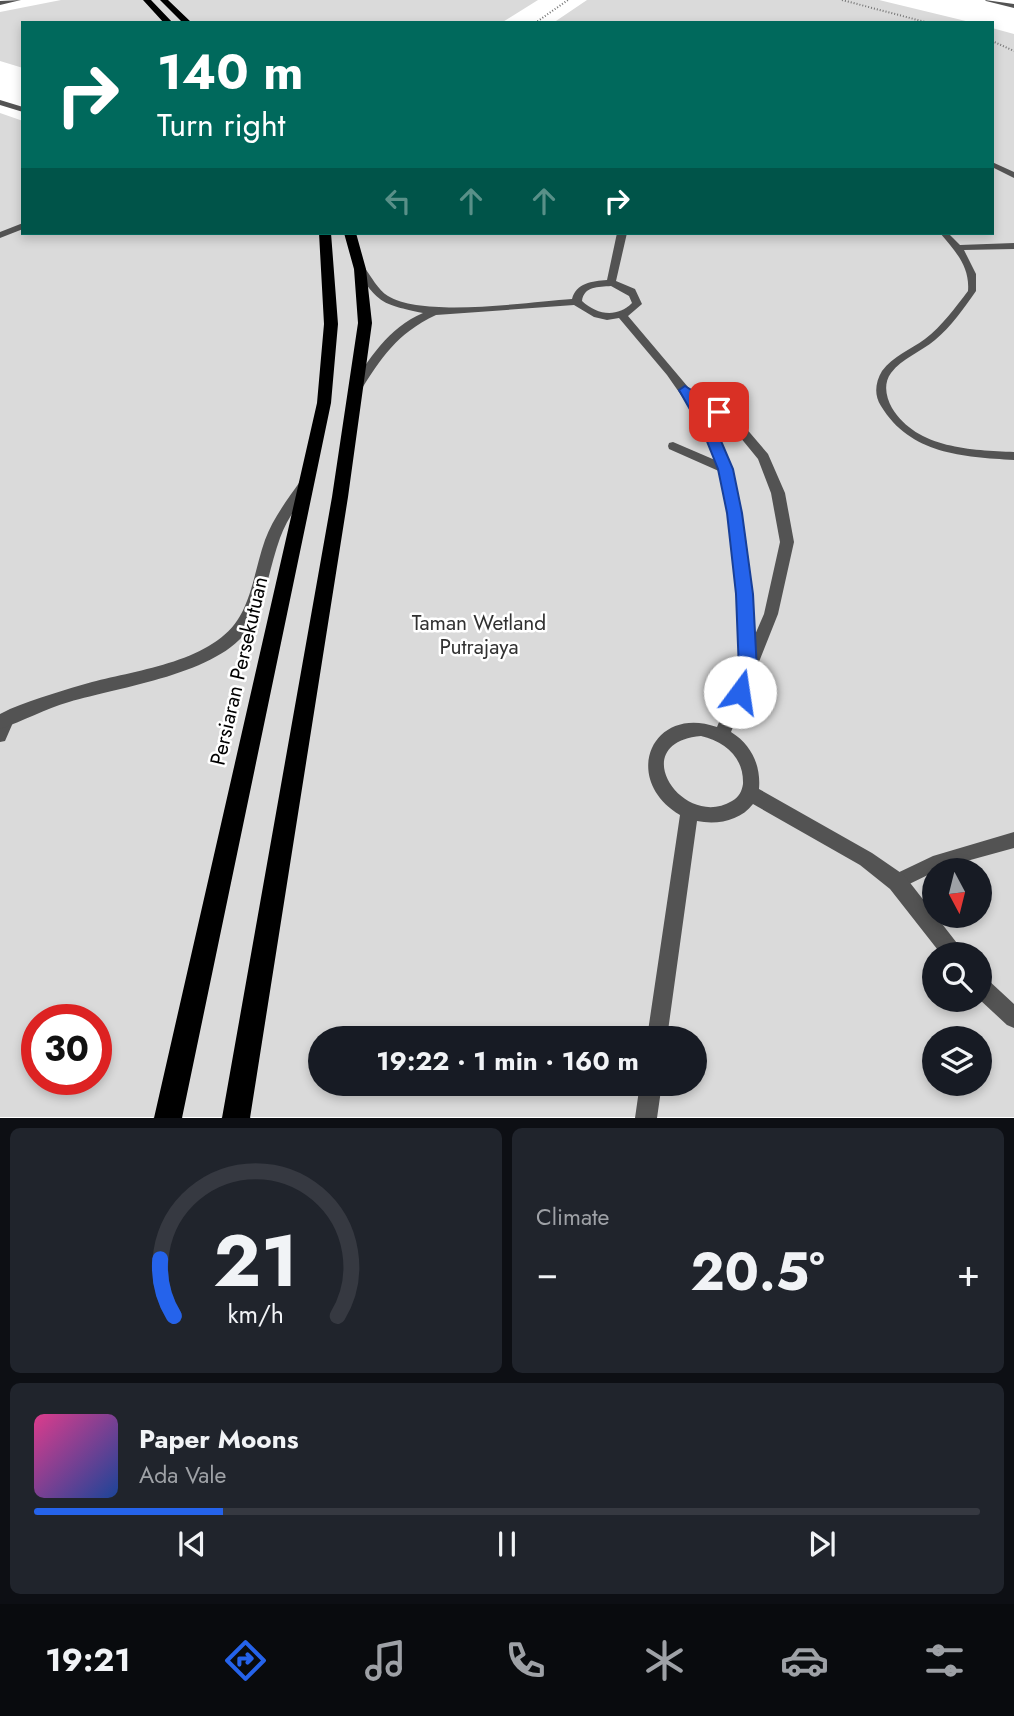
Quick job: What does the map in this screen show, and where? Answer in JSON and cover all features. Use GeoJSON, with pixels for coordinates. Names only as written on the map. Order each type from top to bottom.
{"type":"FeatureCollection","features":[{"type":"Feature","properties":{"kind":"main road"},"geometry":{"type":"LineString","coordinates":[[147,0],[167,21]]}},
{"type":"Feature","properties":{"kind":"main road"},"geometry":{"type":"LineString","coordinates":[[164,0],[186,21]]}},
{"type":"Feature","properties":{"kind":"main road","name":"Persiaran Persekutuan"},"geometry":{"type":"LineString","coordinates":[[168,1118],[324,403],[331,324],[325,235]]}},
{"type":"Feature","properties":{"kind":"main road"},"geometry":{"type":"LineString","coordinates":[[236,1118],[340,497],[365,323],[360,270],[351,235]]}},
{"type":"Feature","properties":{"kind":"street"},"geometry":{"type":"LineString","coordinates":[[0,3],[18,0]]}},
{"type":"Feature","properties":{"kind":"street"},"geometry":{"type":"LineString","coordinates":[[988,0],[1014,6]]}},
{"type":"Feature","properties":{"kind":"street"},"geometry":{"type":"LineString","coordinates":[[0,103],[21,109]]}},
{"type":"Feature","properties":{"kind":"street"},"geometry":{"type":"LineString","coordinates":[[994,165],[1014,175]]}},
{"type":"Feature","properties":{"kind":"street"},"geometry":{"type":"LineString","coordinates":[[0,235],[21,227]]}},
{"type":"Feature","properties":{"kind":"street"},"geometry":{"type":"LineString","coordinates":[[611,283],[622,235]]}},
{"type":"Feature","properties":{"kind":"street"},"geometry":{"type":"LineString","coordinates":[[360,270],[381,297],[404,307],[433,312],[577,302]]}},
{"type":"Feature","properties":{"kind":"street"},"geometry":{"type":"LineString","coordinates":[[611,283],[632,291],[637,297],[637,304],[622,315],[594,315],[577,302],[578,294],[585,288],[611,283]]}},
{"type":"Feature","properties":{"kind":"street"},"geometry":{"type":"LineString","coordinates":[[355,390],[388,339],[417,318],[433,312]]}},
{"type":"Feature","properties":{"kind":"street"},"geometry":{"type":"LineString","coordinates":[[622,315],[685,390],[711,434],[725,469],[735,513],[744,594],[748,671]]}},
{"type":"Feature","properties":{"kind":"street"},"geometry":{"type":"LineString","coordinates":[[685,390],[735,424],[764,457],[778,493],[787,542],[771,614],[722,735]]}},
{"type":"Feature","properties":{"kind":"street"},"geometry":{"type":"LineString","coordinates":[[4,720],[191,662],[225,644],[247,617],[274,535],[289,507],[309,479]]}},
{"type":"Feature","properties":{"kind":"street"},"geometry":{"type":"LineString","coordinates":[[701,729],[722,735],[737,746],[748,760],[752,776],[750,793],[736,810],[714,817],[689,813],[669,799],[657,780],[655,760],[663,742],[680,731],[701,729]]}},
{"type":"Feature","properties":{"kind":"street"},"geometry":{"type":"LineString","coordinates":[[750,793],[866,859],[897,882],[944,942]]}},
{"type":"Feature","properties":{"kind":"street"},"geometry":{"type":"LineString","coordinates":[[659,1026],[689,813]]}},
{"type":"Feature","properties":{"kind":"street"},"geometry":{"type":"LineString","coordinates":[[992,997],[1014,1018]]}},
{"type":"Feature","properties":{"kind":"street"},"geometry":{"type":"LineString","coordinates":[[646,1118],[649,1096]]}},
{"type":"Feature","properties":{"kind":"lane"},"geometry":{"type":"LineString","coordinates":[[946,235],[959,248],[972,272],[975,281],[972,291],[934,336],[889,368],[881,388],[881,398],[900,424],[938,446],[974,454],[1014,456]]}},
{"type":"Feature","properties":{"kind":"lane"},"geometry":{"type":"LineString","coordinates":[[959,248],[1014,246]]}},
{"type":"Feature","properties":{"kind":"lane"},"geometry":{"type":"LineString","coordinates":[[673,446],[725,469]]}},
{"type":"Feature","properties":{"kind":"lane"},"geometry":{"type":"LineString","coordinates":[[0,736],[4,720]]}},
{"type":"Feature","properties":{"kind":"lane"},"geometry":{"type":"LineString","coordinates":[[897,882],[933,864],[1014,840]]}},
{"type":"Feature","properties":{"kind":"path"},"geometry":{"type":"LineString","coordinates":[[538,21],[568,0]]}},
{"type":"Feature","properties":{"kind":"path"},"geometry":{"type":"LineString","coordinates":[[842,0],[921,21]]}},
{"type":"Feature","properties":{"kind":"path"},"geometry":{"type":"LineString","coordinates":[[994,42],[1014,51]]}},
{"type":"Feature","properties":{"kind":"green space"},"geometry":{"type":"Polygon","coordinates":[[[61,0],[538,0],[504,21],[21,21],[21,67],[0,61],[0,12],[61,0]]]}},
{"type":"Feature","properties":{"kind":"green space"},"geometry":{"type":"Polygon","coordinates":[[[587,0],[879,0],[966,21],[556,21],[587,0]]]}},
{"type":"Feature","properties":{"kind":"green space","name":"Taman Wetland Putrajaya"},"geometry":{"type":"Polygon","coordinates":[[[994,29],[1014,34],[1014,1117],[0,1117],[0,113],[21,120],[21,235],[994,235],[994,29]]]}},
{"type":"Feature","properties":{"kind":"route"},"geometry":{"type":"LineString","coordinates":[[719,412],[685,390],[711,434],[725,469],[735,513],[744,594],[748,671],[740,692]]}}]}
